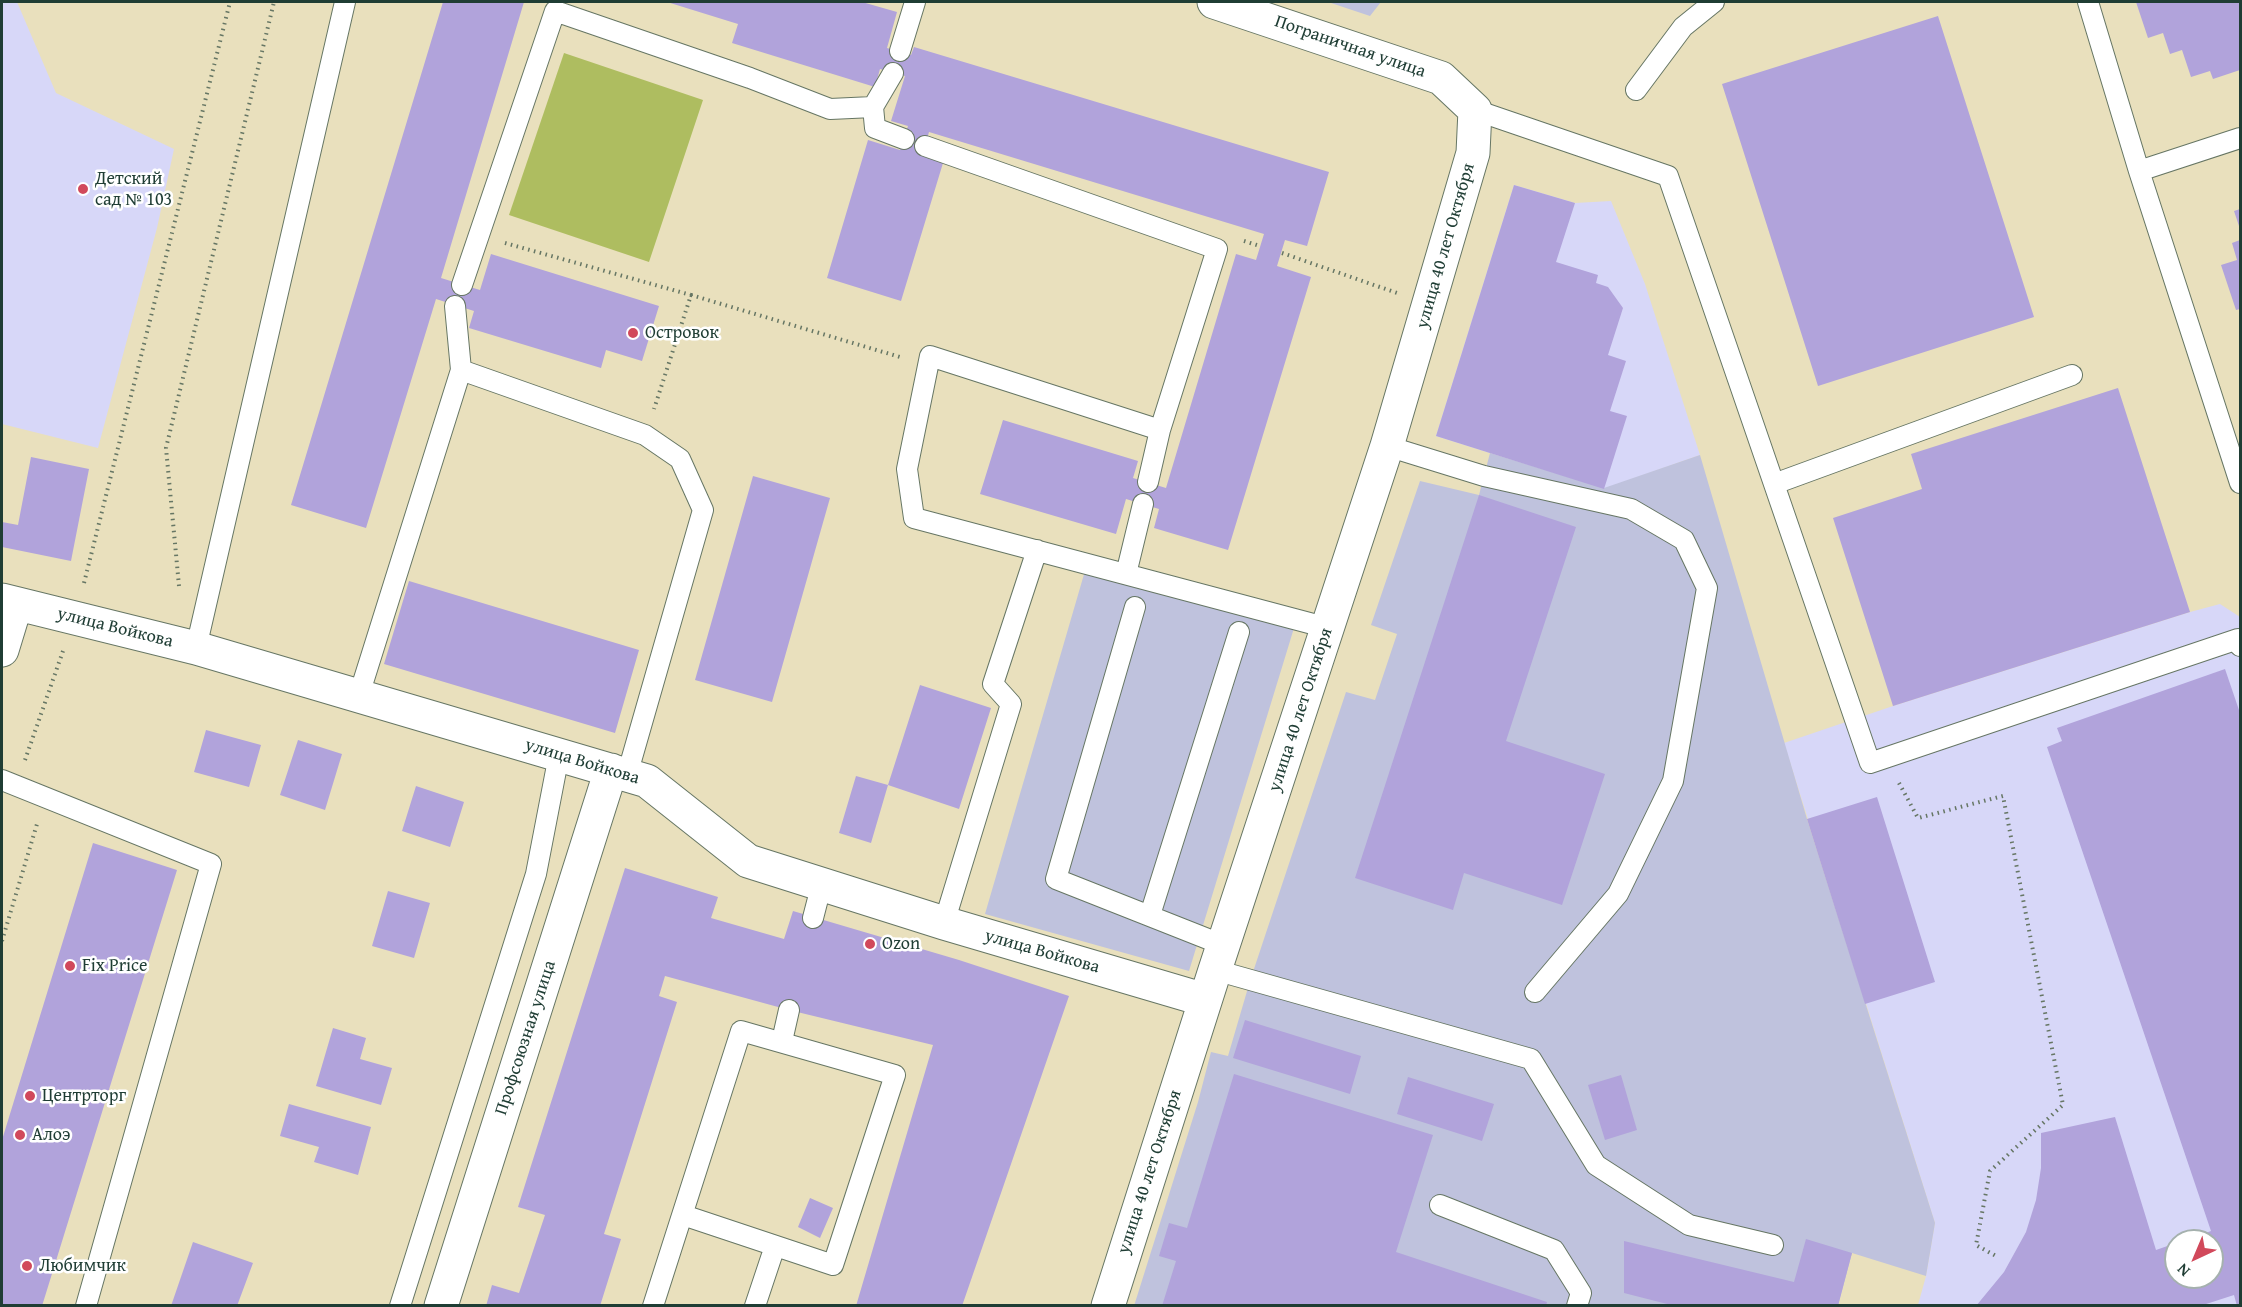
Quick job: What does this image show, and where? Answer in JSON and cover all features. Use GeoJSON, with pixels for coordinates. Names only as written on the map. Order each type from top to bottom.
{"type":"FeatureCollection","features":[{"type":"Feature","properties":{"kind":"street","name":"Пограничная улица"},"geometry":{"type":"LineString","coordinates":[[1214,2],[1441,78],[1475,110]]}},
{"type":"Feature","properties":{"kind":"street","name":"улица 40 лет Октября"},"geometry":{"type":"LineString","coordinates":[[1108,1305],[1214,972],[1388,446],[1473,153],[1475,110]]}},
{"type":"Feature","properties":{"kind":"street","name":"улица Войкова"},"geometry":{"type":"LineString","coordinates":[[9,602],[196,648],[647,780],[748,861],[944,923],[1214,972]]}},
{"type":"Feature","properties":{"kind":"street"},"geometry":{"type":"LineString","coordinates":[[2,650],[9,602]]}},
{"type":"Feature","properties":{"kind":"street","name":"Профсоюзная улица"},"geometry":{"type":"LineString","coordinates":[[441,1305],[619,773]]}},
{"type":"Feature","properties":{"kind":"lane"},"geometry":{"type":"LineString","coordinates":[[196,648],[345,2]]}},
{"type":"Feature","properties":{"kind":"lane"},"geometry":{"type":"LineString","coordinates":[[900,51],[915,2]]}},
{"type":"Feature","properties":{"kind":"lane"},"geometry":{"type":"LineString","coordinates":[[1636,90],[1683,27],[1714,2]]}},
{"type":"Feature","properties":{"kind":"lane"},"geometry":{"type":"LineString","coordinates":[[2088,2],[2139,171],[2241,483]]}},
{"type":"Feature","properties":{"kind":"lane"},"geometry":{"type":"LineString","coordinates":[[462,285],[549,6],[830,109],[873,106]]}},
{"type":"Feature","properties":{"kind":"lane"},"geometry":{"type":"LineString","coordinates":[[893,73],[873,106],[875,128],[904,138]]}},
{"type":"Feature","properties":{"kind":"lane"},"geometry":{"type":"LineString","coordinates":[[1475,110],[1668,176],[1870,764],[2238,639],[2241,646]]}},
{"type":"Feature","properties":{"kind":"lane"},"geometry":{"type":"LineString","coordinates":[[2139,171],[2241,138]]}},
{"type":"Feature","properties":{"kind":"lane"},"geometry":{"type":"LineString","coordinates":[[925,146],[1217,249],[1160,430],[1148,482]]}},
{"type":"Feature","properties":{"kind":"lane"},"geometry":{"type":"LineString","coordinates":[[359,695],[461,370],[455,306]]}},
{"type":"Feature","properties":{"kind":"lane"},"geometry":{"type":"LineString","coordinates":[[1160,430],[930,356],[907,469],[914,518],[1328,628]]}},
{"type":"Feature","properties":{"kind":"lane"},"geometry":{"type":"LineString","coordinates":[[461,370],[645,435],[680,459],[703,510],[619,773]]}},
{"type":"Feature","properties":{"kind":"lane"},"geometry":{"type":"LineString","coordinates":[[1774,484],[2072,375]]}},
{"type":"Feature","properties":{"kind":"lane"},"geometry":{"type":"LineString","coordinates":[[1388,446],[1484,476],[1631,509],[1684,540],[1707,588],[1673,781],[1618,894],[1534,992]]}},
{"type":"Feature","properties":{"kind":"lane"},"geometry":{"type":"LineString","coordinates":[[1126,574],[1143,504]]}},
{"type":"Feature","properties":{"kind":"lane"},"geometry":{"type":"LineString","coordinates":[[944,923],[1011,704],[993,684],[1037,550]]}},
{"type":"Feature","properties":{"kind":"lane"},"geometry":{"type":"LineString","coordinates":[[1135,607],[1056,879],[1150,915],[1214,972],[1531,1059],[1596,1165],[1689,1225],[1773,1245]]}},
{"type":"Feature","properties":{"kind":"lane"},"geometry":{"type":"LineString","coordinates":[[1150,915],[1239,632]]}},
{"type":"Feature","properties":{"kind":"lane"},"geometry":{"type":"LineString","coordinates":[[400,1305],[536,874],[559,755]]}},
{"type":"Feature","properties":{"kind":"lane"},"geometry":{"type":"LineString","coordinates":[[2,780],[211,864],[86,1305]]}},
{"type":"Feature","properties":{"kind":"lane"},"geometry":{"type":"LineString","coordinates":[[813,918],[822,883]]}},
{"type":"Feature","properties":{"kind":"lane"},"geometry":{"type":"LineString","coordinates":[[782,1041],[789,1010]]}},
{"type":"Feature","properties":{"kind":"lane"},"geometry":{"type":"LineString","coordinates":[[653,1305],[741,1031],[895,1075],[833,1265],[682,1215]]}},
{"type":"Feature","properties":{"kind":"lane"},"geometry":{"type":"LineString","coordinates":[[1440,1205],[1554,1250],[1581,1293],[1577,1305]]}},
{"type":"Feature","properties":{"kind":"lane"},"geometry":{"type":"LineString","coordinates":[[755,1305],[775,1246]]}},
{"type":"Feature","properties":{"kind":"path"},"geometry":{"type":"LineString","coordinates":[[83,589],[230,2]]}},
{"type":"Feature","properties":{"kind":"path"},"geometry":{"type":"LineString","coordinates":[[179,591],[166,448],[274,2]]}},
{"type":"Feature","properties":{"kind":"path"},"geometry":{"type":"LineString","coordinates":[[478,236],[691,295],[928,366]]}},
{"type":"Feature","properties":{"kind":"path"},"geometry":{"type":"LineString","coordinates":[[1282,253],[1429,304]]}},
{"type":"Feature","properties":{"kind":"path"},"geometry":{"type":"LineString","coordinates":[[645,435],[691,295]]}},
{"type":"Feature","properties":{"kind":"path"},"geometry":{"type":"LineString","coordinates":[[1896,777],[1917,818],[2003,796],[2063,1105],[1990,1171],[1976,1245],[1996,1256]]}},
{"type":"Feature","properties":{"kind":"shaded area","name":"Детский сад № 103"},"geometry":{"type":"Polygon","coordinates":[[[2,2],[17,2],[56,93],[174,149],[157,228],[98,448],[2,424],[2,2]]]}},
{"type":"Feature","properties":{"kind":"shaded area"},"geometry":{"type":"Polygon","coordinates":[[[1328,2],[1381,2],[1370,16],[1328,2]]]}},
{"type":"Feature","properties":{"kind":"shaded area"},"geometry":{"type":"Polygon","coordinates":[[[1514,185],[1575,203],[1611,201],[1645,284],[1700,455],[1604,489],[1436,436],[1514,185]]]}},
{"type":"Feature","properties":{"kind":"shaded area"},"geometry":{"type":"Polygon","coordinates":[[[1490,453],[1604,488],[1700,455],[1807,819],[1935,1223],[1926,1276],[1852,1253],[1838,1305],[1134,1306],[1198,1102],[1211,1052],[1228,1056],[1250,981],[1346,692],[1375,700],[1397,634],[1371,625],[1420,481],[1479,495],[1490,453]]]}},
{"type":"Feature","properties":{"kind":"shaded area"},"geometry":{"type":"Polygon","coordinates":[[[1087,564],[1294,628],[1189,971],[985,914],[1087,564]]]}},
{"type":"Feature","properties":{"kind":"shaded area"},"geometry":{"type":"Polygon","coordinates":[[[2220,604],[2240,617],[2240,1305],[1918,1305],[1926,1276],[1935,1223],[1784,743],[1893,706],[2220,604]]]}},
{"type":"Feature","properties":{"kind":"green space"},"geometry":{"type":"Polygon","coordinates":[[[564,53],[703,100],[649,262],[509,215],[564,53]]]}},
{"type":"Feature","properties":{"kind":"building"},"geometry":{"type":"Polygon","coordinates":[[[443,2],[524,2],[441,278],[480,290],[491,254],[659,306],[642,361],[606,350],[601,368],[469,328],[474,311],[436,299],[366,528],[291,505],[443,2]]]}},
{"type":"Feature","properties":{"kind":"building"},"geometry":{"type":"Polygon","coordinates":[[[667,2],[862,2],[897,12],[887,48],[911,55],[914,47],[1329,172],[1307,246],[1285,240],[1277,266],[1311,277],[1228,550],[1154,528],[1159,509],[1126,499],[1116,534],[980,494],[1003,420],[1138,461],[1133,478],[1166,488],[1236,254],[1256,260],[1264,234],[929,132],[922,156],[943,163],[901,301],[827,278],[868,140],[900,150],[908,126],[891,121],[905,76],[880,69],[875,87],[732,43],[738,24],[667,2]]]}},
{"type":"Feature","properties":{"kind":"building"},"geometry":{"type":"Polygon","coordinates":[[[2136,2],[2240,2],[2240,70],[2213,79],[2210,71],[2191,77],[2182,50],[2170,54],[2163,33],[2148,38],[2136,2]]]}},
{"type":"Feature","properties":{"kind":"building"},"geometry":{"type":"Polygon","coordinates":[[[1938,16],[2034,317],[1818,386],[1722,84],[1938,16]]]}},
{"type":"Feature","properties":{"kind":"building"},"geometry":{"type":"Polygon","coordinates":[[[1514,185],[1575,203],[1556,262],[1598,275],[1596,283],[1608,287],[1623,308],[1608,355],[1626,361],[1610,411],[1627,416],[1604,489],[1436,436],[1514,185]]]}},
{"type":"Feature","properties":{"kind":"building"},"geometry":{"type":"Polygon","coordinates":[[[2240,209],[2240,229],[2234,211],[2240,209]]]}},
{"type":"Feature","properties":{"kind":"building"},"geometry":{"type":"Polygon","coordinates":[[[2240,240],[2240,309],[2236,310],[2221,265],[2237,260],[2232,243],[2240,240]]]}},
{"type":"Feature","properties":{"kind":"building"},"geometry":{"type":"Polygon","coordinates":[[[2118,388],[2190,612],[1893,706],[1833,518],[1922,489],[1911,454],[2118,388]]]}},
{"type":"Feature","properties":{"kind":"building"},"geometry":{"type":"Polygon","coordinates":[[[31,457],[89,469],[71,561],[2,547],[2,522],[18,525],[31,457]]]}},
{"type":"Feature","properties":{"kind":"building"},"geometry":{"type":"Polygon","coordinates":[[[753,476],[830,498],[772,702],[695,680],[753,476]]]}},
{"type":"Feature","properties":{"kind":"building"},"geometry":{"type":"Polygon","coordinates":[[[1479,495],[1576,527],[1506,741],[1605,774],[1562,905],[1464,873],[1453,910],[1355,878],[1479,495]]]}},
{"type":"Feature","properties":{"kind":"building"},"geometry":{"type":"Polygon","coordinates":[[[409,581],[639,650],[615,733],[384,664],[409,581]]]}},
{"type":"Feature","properties":{"kind":"building"},"geometry":{"type":"Polygon","coordinates":[[[2225,669],[2240,713],[2240,1306],[2237,1306],[2234,1295],[2200,1306],[1976,1306],[2004,1272],[2026,1232],[2036,1200],[2041,1168],[2041,1133],[2115,1117],[2156,1250],[2164,1247],[2164,1289],[2224,1289],[2224,1229],[2210,1229],[2047,747],[2062,741],[2057,728],[2225,669]]]}},
{"type":"Feature","properties":{"kind":"building"},"geometry":{"type":"Polygon","coordinates":[[[920,685],[991,708],[959,809],[888,785],[920,685]]]}},
{"type":"Feature","properties":{"kind":"building"},"geometry":{"type":"Polygon","coordinates":[[[206,730],[261,745],[249,787],[194,772],[206,730]]]}},
{"type":"Feature","properties":{"kind":"building"},"geometry":{"type":"Polygon","coordinates":[[[298,740],[342,754],[325,810],[280,795],[298,740]]]}},
{"type":"Feature","properties":{"kind":"building"},"geometry":{"type":"Polygon","coordinates":[[[856,776],[888,785],[871,843],[839,833],[856,776]]]}},
{"type":"Feature","properties":{"kind":"building"},"geometry":{"type":"Polygon","coordinates":[[[416,786],[464,802],[450,847],[402,831],[416,786]]]}},
{"type":"Feature","properties":{"kind":"building"},"geometry":{"type":"Polygon","coordinates":[[[1877,797],[1935,982],[1865,1004],[1807,819],[1877,797]]]}},
{"type":"Feature","properties":{"kind":"building"},"geometry":{"type":"Polygon","coordinates":[[[93,843],[177,870],[42,1306],[2,1306],[2,1140],[93,843]]]}},
{"type":"Feature","properties":{"kind":"building"},"geometry":{"type":"Polygon","coordinates":[[[625,868],[718,897],[711,918],[784,939],[793,911],[959,960],[1069,996],[962,1306],[856,1306],[933,1045],[789,1010],[665,976],[659,996],[677,1002],[604,1234],[621,1239],[600,1306],[486,1306],[492,1285],[519,1293],[545,1215],[518,1207],[625,868]]]}},
{"type":"Feature","properties":{"kind":"building"},"geometry":{"type":"Polygon","coordinates":[[[388,891],[430,903],[414,958],[372,946],[388,891]]]}},
{"type":"Feature","properties":{"kind":"building"},"geometry":{"type":"Polygon","coordinates":[[[1245,1020],[1361,1056],[1350,1094],[1233,1058],[1245,1020]]]}},
{"type":"Feature","properties":{"kind":"building"},"geometry":{"type":"Polygon","coordinates":[[[333,1028],[366,1038],[360,1059],[392,1068],[381,1105],[316,1086],[333,1028]]]}},
{"type":"Feature","properties":{"kind":"building"},"geometry":{"type":"Polygon","coordinates":[[[1234,1074],[1433,1135],[1396,1252],[1547,1302],[1546,1306],[1162,1306],[1176,1261],[1159,1256],[1169,1223],[1187,1228],[1234,1074]]]}},
{"type":"Feature","properties":{"kind":"building"},"geometry":{"type":"Polygon","coordinates":[[[1621,1075],[1637,1130],[1605,1140],[1588,1085],[1621,1075]]]}},
{"type":"Feature","properties":{"kind":"building"},"geometry":{"type":"Polygon","coordinates":[[[1408,1077],[1494,1104],[1482,1141],[1397,1114],[1408,1077]]]}},
{"type":"Feature","properties":{"kind":"building"},"geometry":{"type":"Polygon","coordinates":[[[289,1104],[371,1127],[358,1175],[314,1162],[319,1147],[280,1136],[289,1104]]]}},
{"type":"Feature","properties":{"kind":"building"},"geometry":{"type":"Polygon","coordinates":[[[810,1198],[833,1208],[820,1238],[798,1227],[810,1198]]]}},
{"type":"Feature","properties":{"kind":"building"},"geometry":{"type":"Polygon","coordinates":[[[1806,1239],[1852,1253],[1838,1306],[1675,1306],[1624,1293],[1624,1241],[1794,1282],[1806,1239]]]}},
{"type":"Feature","properties":{"kind":"building"},"geometry":{"type":"Polygon","coordinates":[[[193,1242],[253,1263],[237,1306],[171,1306],[193,1242]]]}},
{"type":"Feature","properties":{"kind":"place","name":"Детский сад № 103"},"geometry":{"type":"Point","coordinates":[83,189]}},
{"type":"Feature","properties":{"kind":"place","name":"Островок"},"geometry":{"type":"Point","coordinates":[633,333]}},
{"type":"Feature","properties":{"kind":"place","name":"Ozon"},"geometry":{"type":"Point","coordinates":[870,944]}},
{"type":"Feature","properties":{"kind":"place","name":"Fix Price"},"geometry":{"type":"Point","coordinates":[70,966]}},
{"type":"Feature","properties":{"kind":"place","name":"Центрторг"},"geometry":{"type":"Point","coordinates":[30,1096]}},
{"type":"Feature","properties":{"kind":"place","name":"Алоэ"},"geometry":{"type":"Point","coordinates":[20,1135]}},
{"type":"Feature","properties":{"kind":"place","name":"Любимчик"},"geometry":{"type":"Point","coordinates":[27,1266]}}]}
